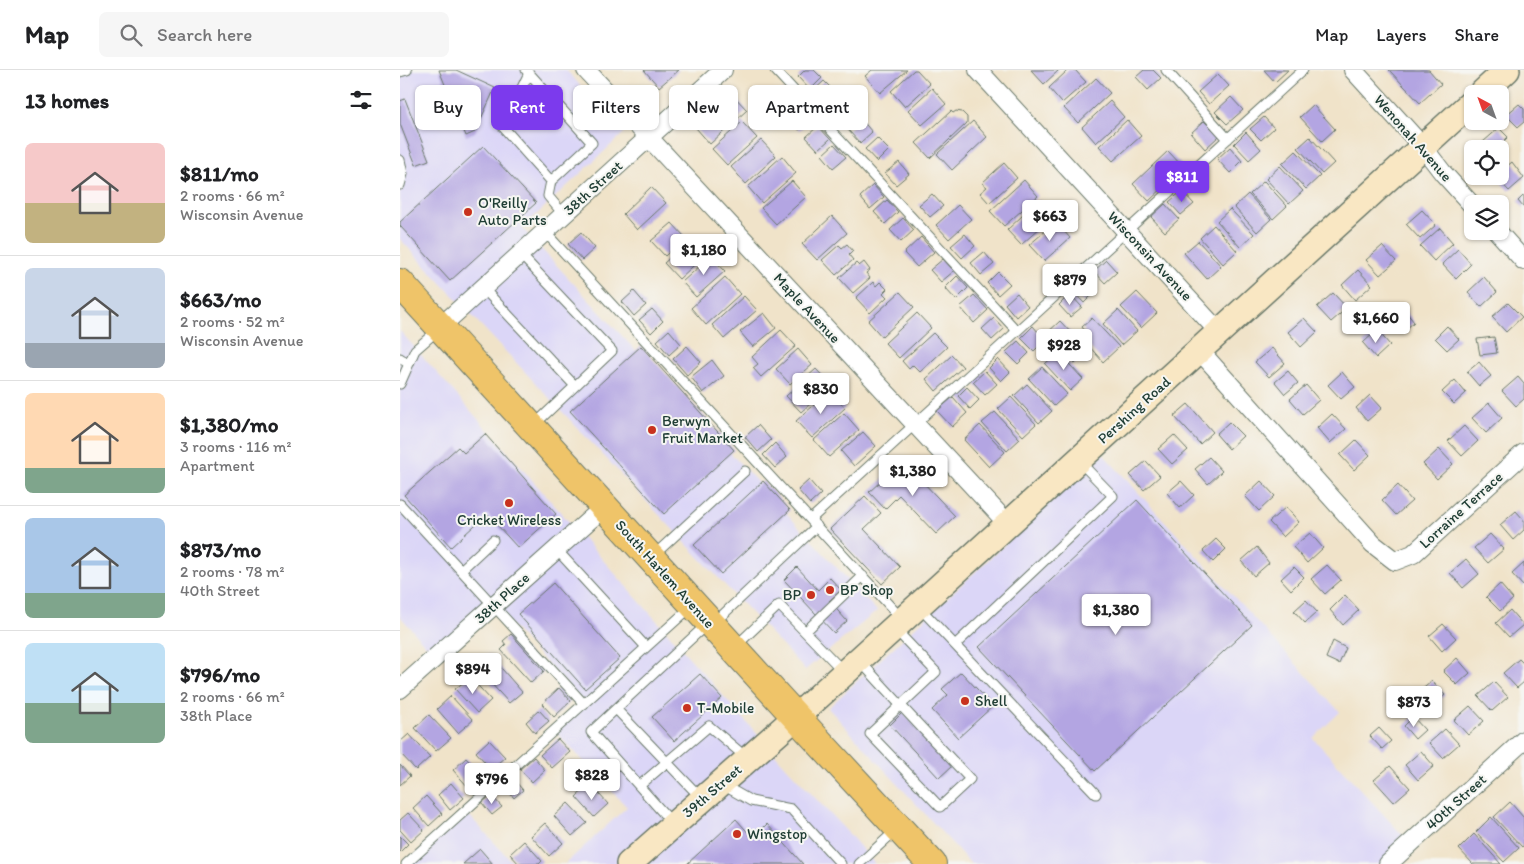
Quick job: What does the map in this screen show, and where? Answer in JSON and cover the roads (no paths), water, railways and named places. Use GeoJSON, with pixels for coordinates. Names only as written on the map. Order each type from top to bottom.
{"type":"FeatureCollection","features":[{"type":"Feature","properties":{"kind":"main road"},"geometry":{"type":"LineString","coordinates":[[1491,85],[1507,70]]}},
{"type":"Feature","properties":{"kind":"main road","name":"Pershing Road"},"geometry":{"type":"LineString","coordinates":[[796,717],[1464,109]]}},
{"type":"Feature","properties":{"kind":"main road","name":"South Harlem Avenue"},"geometry":{"type":"LineString","coordinates":[[400,283],[733,649],[932,864]]}},
{"type":"Feature","properties":{"kind":"main road","name":"39th Street"},"geometry":{"type":"LineString","coordinates":[[629,864],[796,717]]}},
{"type":"Feature","properties":{"kind":"street","name":"Maple Avenue"},"geometry":{"type":"LineString","coordinates":[[586,70],[1008,524]]}},
{"type":"Feature","properties":{"kind":"street","name":"38th Street"},"geometry":{"type":"LineString","coordinates":[[440,327],[723,70]]}},
{"type":"Feature","properties":{"kind":"street","name":"Wisconsin Avenue"},"geometry":{"type":"LineString","coordinates":[[978,70],[1219,332]]}},
{"type":"Feature","properties":{"kind":"street","name":"Wenonah Avenue"},"geometry":{"type":"LineString","coordinates":[[1353,70],[1423,147],[1464,196]]}},
{"type":"Feature","properties":{"kind":"street"},"geometry":{"type":"LineString","coordinates":[[1505,240],[1524,261]]}},
{"type":"Feature","properties":{"kind":"street","name":"Lorraine Terrace"},"geometry":{"type":"LineString","coordinates":[[1199,350],[1373,544],[1395,562],[1413,554],[1524,453]]}},
{"type":"Feature","properties":{"kind":"street","name":"38th Place"},"geometry":{"type":"LineString","coordinates":[[400,689],[604,507]]}},
{"type":"Feature","properties":{"kind":"street","name":"40th Street"},"geometry":{"type":"LineString","coordinates":[[1388,864],[1524,740]]}},
{"type":"Feature","properties":{"kind":"lane"},"geometry":{"type":"LineString","coordinates":[[775,70],[1017,332]]}},
{"type":"Feature","properties":{"kind":"lane"},"geometry":{"type":"LineString","coordinates":[[1166,70],[1228,138]]}},
{"type":"Feature","properties":{"kind":"lane"},"geometry":{"type":"LineString","coordinates":[[674,825],[591,732],[616,709],[705,617],[814,523],[915,424],[1303,70]]}},
{"type":"Feature","properties":{"kind":"lane"},"geometry":{"type":"LineString","coordinates":[[551,181],[503,127],[528,72],[592,143],[551,181],[548,196],[564,215]]}},
{"type":"Feature","properties":{"kind":"lane"},"geometry":{"type":"LineString","coordinates":[[400,160],[403,174],[400,185]]}},
{"type":"Feature","properties":{"kind":"lane"},"geometry":{"type":"LineString","coordinates":[[545,232],[814,523],[905,618],[936,672],[901,705],[870,734],[940,808],[970,778],[901,705],[805,632],[779,604],[733,649]]}},
{"type":"Feature","properties":{"kind":"lane"},"geometry":{"type":"LineString","coordinates":[[520,254],[612,351],[532,427]]}},
{"type":"Feature","properties":{"kind":"lane"},"geometry":{"type":"LineString","coordinates":[[483,288],[575,386]]}},
{"type":"Feature","properties":{"kind":"lane"},"geometry":{"type":"LineString","coordinates":[[400,384],[415,350],[440,327]]}},
{"type":"Feature","properties":{"kind":"lane"},"geometry":{"type":"LineString","coordinates":[[400,358],[409,364]]}},
{"type":"Feature","properties":{"kind":"lane"},"geometry":{"type":"LineString","coordinates":[[955,645],[1113,496],[1079,460]]}},
{"type":"Feature","properties":{"kind":"lane"},"geometry":{"type":"LineString","coordinates":[[651,558],[745,471]]}},
{"type":"Feature","properties":{"kind":"lane"},"geometry":{"type":"LineString","coordinates":[[400,504],[584,704]]}},
{"type":"Feature","properties":{"kind":"lane"},"geometry":{"type":"LineString","coordinates":[[460,570],[493,540]]}},
{"type":"Feature","properties":{"kind":"lane"},"geometry":{"type":"LineString","coordinates":[[556,549],[646,647]]}},
{"type":"Feature","properties":{"kind":"lane"},"geometry":{"type":"LineString","coordinates":[[805,632],[864,576]]}},
{"type":"Feature","properties":{"kind":"lane"},"geometry":{"type":"LineString","coordinates":[[406,864],[646,647],[705,617]]}},
{"type":"Feature","properties":{"kind":"lane"},"geometry":{"type":"LineString","coordinates":[[905,618],[955,645],[1096,794]]}},
{"type":"Feature","properties":{"kind":"lane"},"geometry":{"type":"LineString","coordinates":[[616,709],[667,762],[711,792],[791,809],[841,864]]}},
{"type":"Feature","properties":{"kind":"lane"},"geometry":{"type":"LineString","coordinates":[[639,786],[709,726],[748,759]]}},
{"type":"Feature","properties":{"kind":"lane"},"geometry":{"type":"LineString","coordinates":[[859,864],[898,828]]}},
{"type":"Feature","properties":{"kind":"place","name":"O'Reilly Auto Parts"},"geometry":{"type":"Point","coordinates":[468,212]}},
{"type":"Feature","properties":{"kind":"place","name":"Berwyn Fruit Market"},"geometry":{"type":"Point","coordinates":[652,430]}},
{"type":"Feature","properties":{"kind":"place","name":"Cricket Wireless"},"geometry":{"type":"Point","coordinates":[509,503]}},
{"type":"Feature","properties":{"kind":"place","name":"BP Shop"},"geometry":{"type":"Point","coordinates":[830,590]}},
{"type":"Feature","properties":{"kind":"place","name":"BP"},"geometry":{"type":"Point","coordinates":[811,595]}},
{"type":"Feature","properties":{"kind":"place","name":"Shell"},"geometry":{"type":"Point","coordinates":[965,701]}},
{"type":"Feature","properties":{"kind":"place","name":"T-Mobile"},"geometry":{"type":"Point","coordinates":[687,708]}},
{"type":"Feature","properties":{"kind":"place","name":"Wingstop"},"geometry":{"type":"Point","coordinates":[737,834]}}]}
